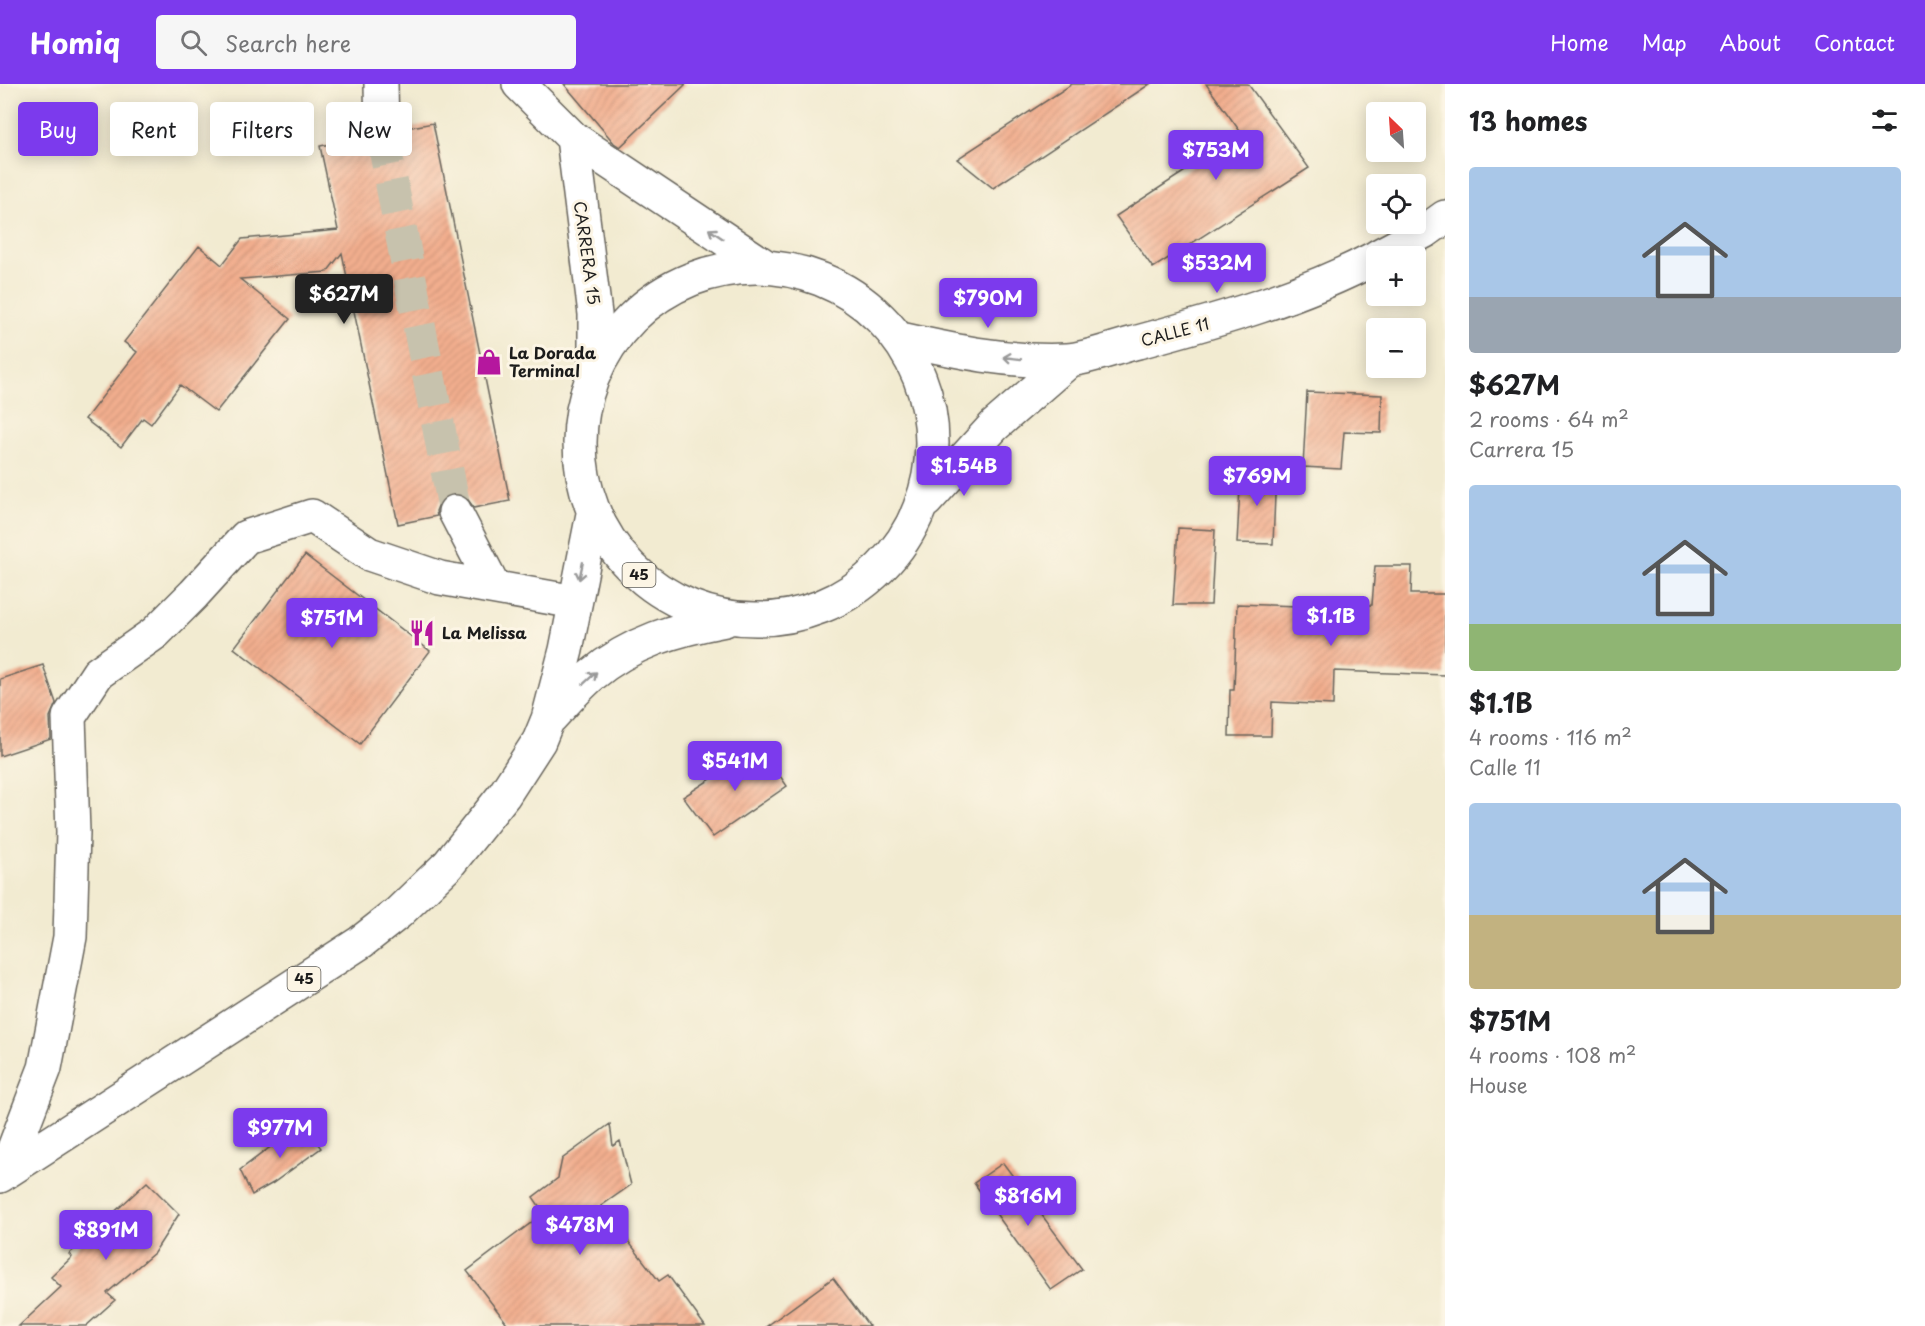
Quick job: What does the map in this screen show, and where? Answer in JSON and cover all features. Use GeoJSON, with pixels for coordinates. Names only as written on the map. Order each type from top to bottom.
{"type":"FeatureCollection","features":[{"type":"Feature","properties":{"kind":"main road"},"geometry":{"type":"LineString","coordinates":[[381,84],[381,102]]}},
{"type":"Feature","properties":{"kind":"main road","name":"45"},"geometry":{"type":"LineString","coordinates":[[519,84],[573,138],[765,266]]}},
{"type":"Feature","properties":{"kind":"main road","name":"CARRERA 15"},"geometry":{"type":"LineString","coordinates":[[573,138],[596,314],[596,368]]}},
{"type":"Feature","properties":{"kind":"main road","name":"CALLE 11"},"geometry":{"type":"LineString","coordinates":[[1397,246],[1445,217]]}},
{"type":"Feature","properties":{"kind":"main road","name":"CALLE 11"},"geometry":{"type":"LineString","coordinates":[[901,339],[1023,360],[1070,360],[1212,322],[1351,271],[1366,263]]}},
{"type":"Feature","properties":{"kind":"main road","name":"45"},"geometry":{"type":"LineString","coordinates":[[548,719],[593,675],[618,656],[645,641],[674,631],[735,619],[781,617],[826,605],[866,581],[898,549],[920,508],[932,466],[933,421],[922,378],[901,339],[873,310],[841,287],[804,272],[765,266],[723,269],[713,272],[683,282],[647,303],[618,333],[596,368],[583,404],[579,441],[582,478],[593,514],[617,553],[650,585],[691,607],[735,619]]}},
{"type":"Feature","properties":{"kind":"main road","name":"CALLE 11"},"geometry":{"type":"LineString","coordinates":[[920,508],[994,426],[1070,360]]}},
{"type":"Feature","properties":{"kind":"main road"},"geometry":{"type":"LineString","coordinates":[[455,512],[494,587]]}},
{"type":"Feature","properties":{"kind":"main road","name":"45"},"geometry":{"type":"LineString","coordinates":[[3,1174],[343,954],[398,913],[427,887],[471,838],[524,767],[548,719],[566,650],[593,514]]}},
{"type":"Feature","properties":{"kind":"main road"},"geometry":{"type":"LineString","coordinates":[[3,1174],[45,1068],[70,937],[73,832],[69,717],[98,673],[155,633],[246,537],[312,516],[369,554],[440,578],[575,602]]}},
{"type":"Feature","properties":{"kind":"building"},"geometry":{"type":"Polygon","coordinates":[[[564,84],[686,84],[620,147],[614,143],[564,84]]]}},
{"type":"Feature","properties":{"kind":"building"},"geometry":{"type":"Polygon","coordinates":[[[1072,84],[1150,84],[993,188],[957,159],[1072,84]]]}},
{"type":"Feature","properties":{"kind":"building"},"geometry":{"type":"Polygon","coordinates":[[[1206,84],[1248,84],[1309,168],[1153,268],[1116,216],[1242,134],[1206,84]]]}},
{"type":"Feature","properties":{"kind":"building"},"geometry":{"type":"Polygon","coordinates":[[[433,123],[510,501],[474,508],[466,497],[455,493],[447,495],[440,501],[436,511],[437,516],[398,524],[342,253],[327,272],[240,279],[290,319],[216,412],[180,385],[151,424],[143,418],[121,447],[85,419],[137,352],[124,342],[199,246],[222,265],[242,239],[338,230],[320,146],[326,145],[326,156],[412,156],[412,127],[433,123]]]}},
{"type":"Feature","properties":{"kind":"building"},"geometry":{"type":"Polygon","coordinates":[[[1307,392],[1382,395],[1381,433],[1344,432],[1341,469],[1303,467],[1307,392]]]}},
{"type":"Feature","properties":{"kind":"building"},"geometry":{"type":"Polygon","coordinates":[[[1241,469],[1276,471],[1273,544],[1237,543],[1241,469]]]}},
{"type":"Feature","properties":{"kind":"building"},"geometry":{"type":"Polygon","coordinates":[[[1178,528],[1215,530],[1211,605],[1173,605],[1178,528]]]}},
{"type":"Feature","properties":{"kind":"building"},"geometry":{"type":"Polygon","coordinates":[[[305,555],[430,651],[360,744],[234,648],[305,555]]]}},
{"type":"Feature","properties":{"kind":"building"},"geometry":{"type":"Polygon","coordinates":[[[1375,566],[1412,566],[1411,594],[1445,594],[1445,675],[1334,671],[1333,705],[1272,702],[1271,736],[1229,736],[1230,690],[1234,690],[1237,604],[1372,605],[1375,566]]]}},
{"type":"Feature","properties":{"kind":"building"},"geometry":{"type":"Polygon","coordinates":[[[43,665],[56,703],[50,717],[51,739],[0,756],[0,679],[43,665]]]}},
{"type":"Feature","properties":{"kind":"building"},"geometry":{"type":"Polygon","coordinates":[[[760,747],[787,786],[713,837],[683,797],[760,747]]]}},
{"type":"Feature","properties":{"kind":"building"},"geometry":{"type":"Polygon","coordinates":[[[302,1123],[321,1148],[273,1183],[252,1195],[240,1170],[302,1123]]]}},
{"type":"Feature","properties":{"kind":"building"},"geometry":{"type":"Polygon","coordinates":[[[610,1124],[613,1146],[620,1141],[631,1185],[601,1206],[659,1281],[668,1275],[705,1326],[509,1326],[467,1271],[544,1213],[533,1197],[558,1178],[562,1159],[610,1124]]]}},
{"type":"Feature","properties":{"kind":"building"},"geometry":{"type":"Polygon","coordinates":[[[1003,1163],[1082,1269],[1051,1290],[974,1183],[1003,1163]]]}},
{"type":"Feature","properties":{"kind":"building"},"geometry":{"type":"Polygon","coordinates":[[[147,1182],[179,1214],[154,1253],[107,1293],[115,1300],[86,1326],[19,1326],[61,1287],[51,1277],[72,1257],[69,1254],[147,1182]]]}},
{"type":"Feature","properties":{"kind":"building"},"geometry":{"type":"Polygon","coordinates":[[[833,1278],[869,1326],[767,1326],[833,1278]]]}},
{"type":"Feature","properties":{"kind":"tunnel"},"geometry":{"type":"LineString","coordinates":[[386,156],[455,512]]}},
{"type":"Feature","properties":{"kind":"place","name":"La Dorada Terminal"},"geometry":{"type":"Point","coordinates":[489,362]}},
{"type":"Feature","properties":{"kind":"place","name":"La Melissa"},"geometry":{"type":"Point","coordinates":[422,633]}}]}
